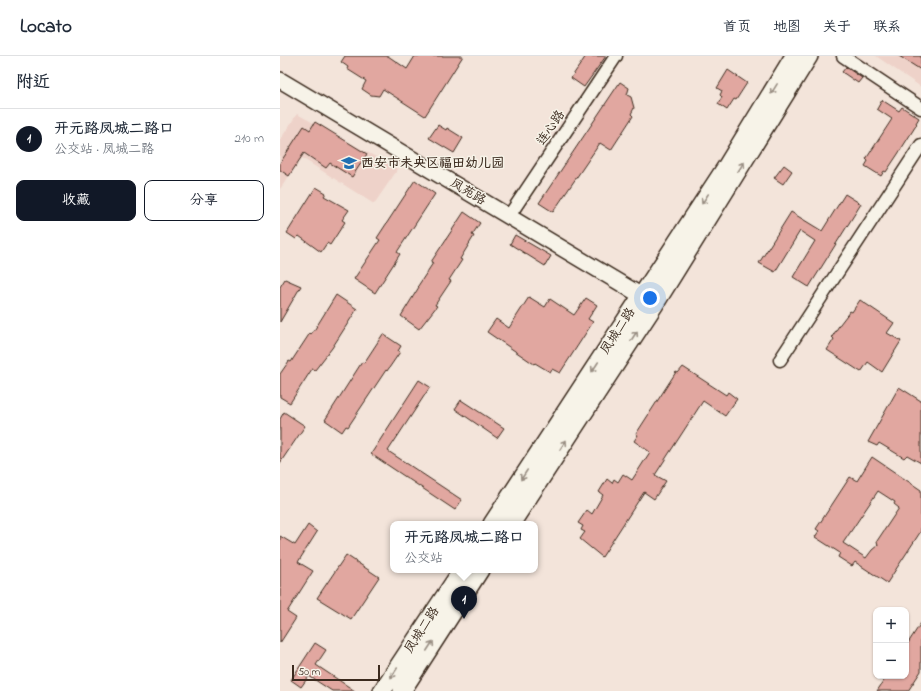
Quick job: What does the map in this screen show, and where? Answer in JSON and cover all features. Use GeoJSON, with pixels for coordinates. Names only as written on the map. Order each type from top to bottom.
{"type":"FeatureCollection","features":[{"type":"Feature","properties":{"kind":"main road","name":"凤城二路"},"geometry":{"type":"LineString","coordinates":[[513,521],[648,300],[726,167],[794,56]]}},
{"type":"Feature","properties":{"kind":"main road","name":"凤城二路"},"geometry":{"type":"LineString","coordinates":[[494,521],[648,300],[809,56]]}},
{"type":"Feature","properties":{"kind":"main road","name":"凤城二路"},"geometry":{"type":"LineString","coordinates":[[382,691],[460,573]]}},
{"type":"Feature","properties":{"kind":"main road","name":"凤城二路"},"geometry":{"type":"LineString","coordinates":[[402,691],[478,573]]}},
{"type":"Feature","properties":{"kind":"street","name":"连心路"},"geometry":{"type":"LineString","coordinates":[[509,216],[616,56]]}},
{"type":"Feature","properties":{"kind":"street"},"geometry":{"type":"LineString","coordinates":[[843,56],[921,108]]}},
{"type":"Feature","properties":{"kind":"street","name":"凤苑路"},"geometry":{"type":"LineString","coordinates":[[280,80],[648,300]]}},
{"type":"Feature","properties":{"kind":"street"},"geometry":{"type":"LineString","coordinates":[[780,360],[921,145]]}},
{"type":"Feature","properties":{"kind":"shaded area"},"geometry":{"type":"Polygon","coordinates":[[[876,56],[921,56],[921,87],[876,56]]]}},
{"type":"Feature","properties":{"kind":"shaded area","name":"西安市未央区福田幼儿园"},"geometry":{"type":"Polygon","coordinates":[[[297,114],[398,169],[374,204],[302,158],[280,189],[280,140],[297,114]]]}},
{"type":"Feature","properties":{"kind":"building"},"geometry":{"type":"Polygon","coordinates":[[[345,56],[388,56],[407,69],[415,56],[463,56],[425,116],[383,89],[379,96],[371,95],[362,89],[366,81],[347,69],[348,67],[341,62],[345,56]]]}},
{"type":"Feature","properties":{"kind":"building"},"geometry":{"type":"Polygon","coordinates":[[[586,56],[606,56],[584,87],[571,78],[586,56]]]}},
{"type":"Feature","properties":{"kind":"building"},"geometry":{"type":"Polygon","coordinates":[[[899,56],[921,56],[921,70],[899,56]]]}},
{"type":"Feature","properties":{"kind":"building"},"geometry":{"type":"Polygon","coordinates":[[[846,67],[862,78],[858,83],[842,72],[846,67]]]}},
{"type":"Feature","properties":{"kind":"building"},"geometry":{"type":"Polygon","coordinates":[[[728,70],[747,83],[736,100],[734,99],[727,110],[718,104],[722,97],[720,95],[722,91],[717,88],[728,70]]]}},
{"type":"Feature","properties":{"kind":"building"},"geometry":{"type":"Polygon","coordinates":[[[620,82],[629,88],[627,95],[631,97],[634,108],[631,114],[633,116],[611,150],[600,143],[553,212],[539,203],[620,82]]]}},
{"type":"Feature","properties":{"kind":"building"},"geometry":{"type":"Polygon","coordinates":[[[882,100],[899,111],[902,107],[919,118],[916,123],[917,124],[898,154],[886,172],[884,171],[881,176],[865,166],[868,161],[866,159],[892,119],[877,109],[882,100]]]}},
{"type":"Feature","properties":{"kind":"building"},"geometry":{"type":"Polygon","coordinates":[[[315,122],[367,154],[352,177],[330,163],[326,168],[304,153],[289,176],[280,170],[280,163],[304,126],[310,130],[315,122]]]}},
{"type":"Feature","properties":{"kind":"building"},"geometry":{"type":"Polygon","coordinates":[[[438,125],[446,130],[447,128],[463,138],[454,153],[429,138],[438,125]]]}},
{"type":"Feature","properties":{"kind":"building"},"geometry":{"type":"Polygon","coordinates":[[[784,165],[792,171],[783,184],[774,178],[784,165]]]}},
{"type":"Feature","properties":{"kind":"building"},"geometry":{"type":"Polygon","coordinates":[[[415,180],[435,194],[397,252],[400,254],[375,293],[354,279],[380,240],[377,238],[415,180]]]}},
{"type":"Feature","properties":{"kind":"building"},"geometry":{"type":"Polygon","coordinates":[[[316,187],[326,193],[324,196],[349,210],[342,220],[345,222],[330,245],[327,243],[321,252],[299,236],[296,239],[287,233],[316,187]]]}},
{"type":"Feature","properties":{"kind":"building"},"geometry":{"type":"Polygon","coordinates":[[[845,194],[861,204],[809,287],[793,277],[815,241],[800,231],[775,272],[759,263],[791,212],[822,231],[845,194]]]}},
{"type":"Feature","properties":{"kind":"building"},"geometry":{"type":"Polygon","coordinates":[[[464,212],[480,223],[460,259],[462,260],[449,280],[451,281],[435,305],[437,306],[419,329],[401,316],[433,263],[431,262],[464,212]]]}},
{"type":"Feature","properties":{"kind":"building"},"geometry":{"type":"Polygon","coordinates":[[[515,235],[551,256],[545,266],[510,244],[515,235]]]}},
{"type":"Feature","properties":{"kind":"building"},"geometry":{"type":"Polygon","coordinates":[[[285,279],[301,286],[280,322],[280,287],[285,279]]]}},
{"type":"Feature","properties":{"kind":"building"},"geometry":{"type":"Polygon","coordinates":[[[336,295],[357,309],[332,348],[315,370],[312,369],[290,403],[280,397],[280,374],[289,361],[291,362],[310,333],[311,334],[315,329],[336,295]]]}},
{"type":"Feature","properties":{"kind":"building"},"geometry":{"type":"Polygon","coordinates":[[[529,297],[545,307],[550,299],[574,315],[586,298],[597,305],[588,319],[593,322],[560,373],[552,369],[550,372],[535,363],[534,364],[487,332],[496,319],[509,328],[529,297]]]}},
{"type":"Feature","properties":{"kind":"building"},"geometry":{"type":"Polygon","coordinates":[[[860,300],[894,323],[887,333],[901,341],[882,372],[868,362],[861,372],[827,350],[834,339],[832,337],[840,324],[850,311],[852,312],[860,300]]]}},
{"type":"Feature","properties":{"kind":"building"},"geometry":{"type":"Polygon","coordinates":[[[383,334],[401,346],[398,351],[400,352],[387,371],[386,370],[348,427],[346,426],[342,432],[325,420],[362,362],[364,363],[383,334]]]}},
{"type":"Feature","properties":{"kind":"building"},"geometry":{"type":"Polygon","coordinates":[[[683,367],[726,395],[728,392],[737,399],[725,416],[703,401],[655,475],[666,481],[654,499],[644,492],[602,557],[580,539],[585,532],[581,530],[583,526],[578,523],[587,510],[592,514],[603,495],[599,492],[607,479],[612,483],[614,479],[618,482],[623,474],[632,480],[650,452],[634,441],[638,435],[636,434],[676,372],[678,373],[683,367]]]}},
{"type":"Feature","properties":{"kind":"building"},"geometry":{"type":"Polygon","coordinates":[[[419,380],[430,387],[388,451],[462,500],[455,510],[371,454],[419,380]]]}},
{"type":"Feature","properties":{"kind":"building"},"geometry":{"type":"Polygon","coordinates":[[[899,387],[921,401],[921,463],[907,455],[904,458],[879,443],[877,446],[868,442],[899,387]]]}},
{"type":"Feature","properties":{"kind":"building"},"geometry":{"type":"Polygon","coordinates":[[[461,400],[504,428],[497,438],[455,409],[461,400]]]}},
{"type":"Feature","properties":{"kind":"building"},"geometry":{"type":"Polygon","coordinates":[[[284,412],[305,426],[280,463],[280,419],[284,412]]]}},
{"type":"Feature","properties":{"kind":"building"},"geometry":{"type":"Polygon","coordinates":[[[872,457],[921,490],[921,531],[887,583],[855,562],[852,566],[838,557],[840,553],[815,537],[819,531],[816,529],[850,477],[857,481],[872,457]],[[878,491],[843,543],[866,558],[878,545],[877,541],[899,508],[894,504],[895,502],[878,491]]]}},
{"type":"Feature","properties":{"kind":"building"},"geometry":{"type":"Polygon","coordinates":[[[308,525],[317,532],[298,562],[313,571],[287,612],[296,618],[280,643],[280,536],[295,545],[308,525]]]}},
{"type":"Feature","properties":{"kind":"building"},"geometry":{"type":"Polygon","coordinates":[[[346,555],[379,577],[351,619],[317,598],[346,555]]]}},
{"type":"Feature","properties":{"kind":"building"},"geometry":{"type":"Polygon","coordinates":[[[921,623],[921,671],[908,691],[877,691],[885,679],[909,679],[909,641],[921,623]]]}},
{"type":"Feature","properties":{"kind":"building"},"geometry":{"type":"Polygon","coordinates":[[[315,643],[326,650],[316,665],[355,691],[332,691],[309,676],[301,687],[291,680],[315,643]]]}},
{"type":"Feature","properties":{"kind":"place","name":"西安市未央区福田幼儿园"},"geometry":{"type":"Point","coordinates":[349,163]}},
{"type":"Feature","properties":{"kind":"place","name":"开元路凤城二路口"},"geometry":{"type":"Point","coordinates":[464,619]}}]}
